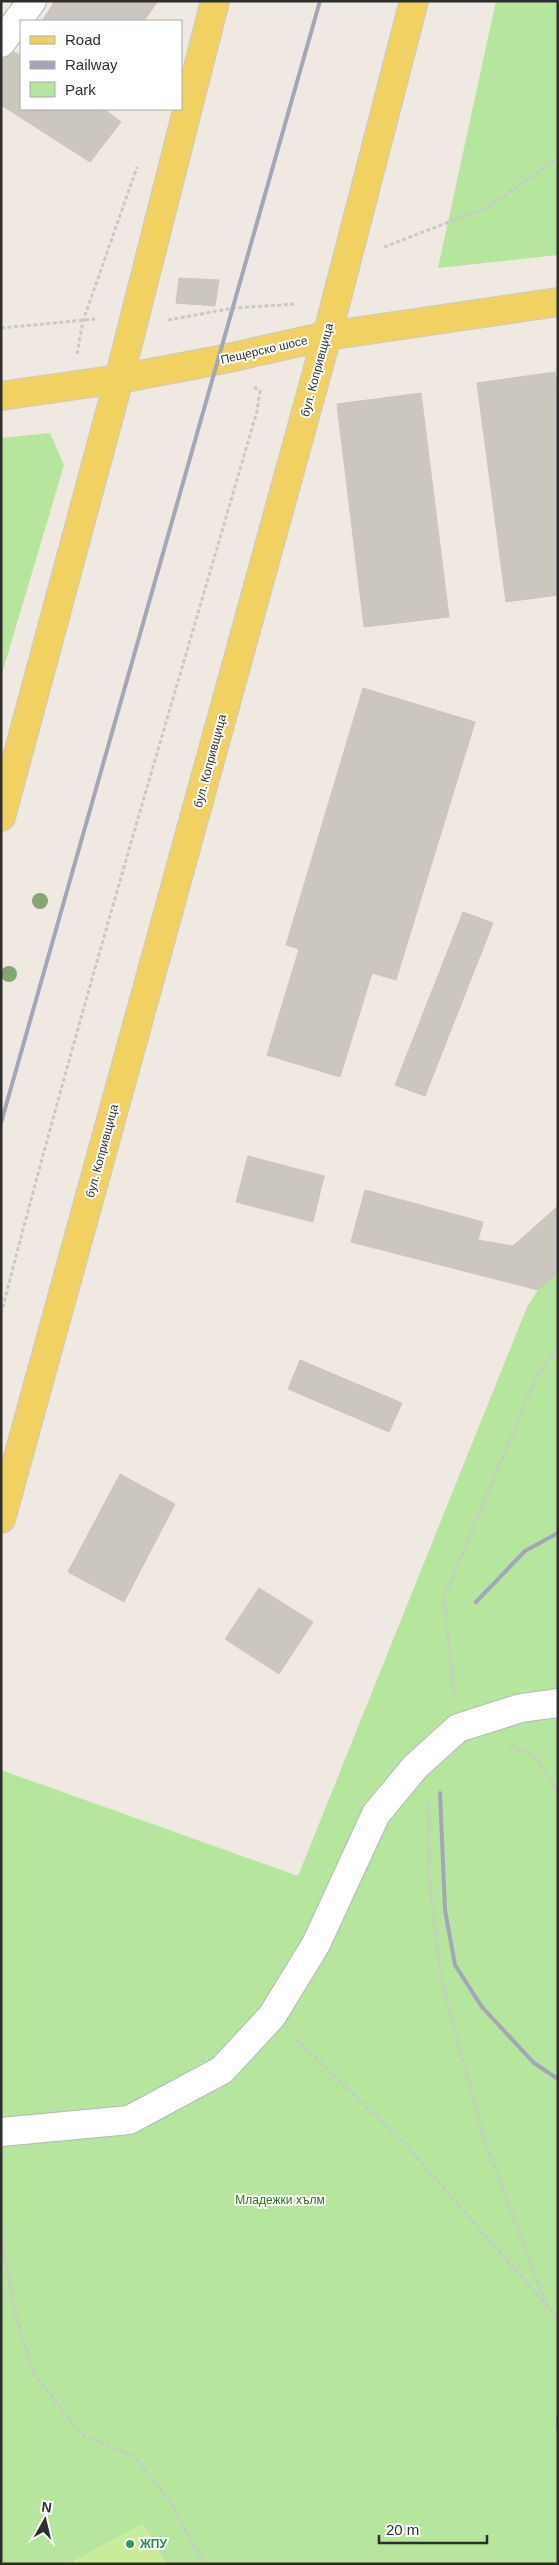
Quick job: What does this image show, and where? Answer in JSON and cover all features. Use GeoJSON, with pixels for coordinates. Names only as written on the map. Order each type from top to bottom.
{"type":"FeatureCollection","features":[{"type":"Feature","properties":{"kind":"main road"},"geometry":{"type":"LineString","coordinates":[[1,817],[119,379],[215,1]]}},
{"type":"Feature","properties":{"kind":"main road","name":"бул. Копривщица"},"geometry":{"type":"LineString","coordinates":[[1,1519],[327,336],[414,1]]}},
{"type":"Feature","properties":{"kind":"main road","name":"Пещерско шосе"},"geometry":{"type":"LineString","coordinates":[[1,396],[119,379],[327,336],[558,302]]}},
{"type":"Feature","properties":{"kind":"lane"},"geometry":{"type":"LineString","coordinates":[[1,43],[32,1]]}},
{"type":"Feature","properties":{"kind":"lane"},"geometry":{"type":"LineString","coordinates":[[1,2132],[129,2120],[222,2070],[272,2016],[316,1944],[376,1814],[415,1767],[458,1728],[521,1708],[558,1703]]}},
{"type":"Feature","properties":{"kind":"path"},"geometry":{"type":"LineString","coordinates":[[346,262],[488,207],[558,158]]}},
{"type":"Feature","properties":{"kind":"path"},"geometry":{"type":"LineString","coordinates":[[167,320],[234,308],[296,304]]}},
{"type":"Feature","properties":{"kind":"path"},"geometry":{"type":"LineString","coordinates":[[1,328],[96,319]]}},
{"type":"Feature","properties":{"kind":"path"},"geometry":{"type":"LineString","coordinates":[[1,1314],[25,1220],[133,837],[257,411],[260,391],[252,386]]}},
{"type":"Feature","properties":{"kind":"path"},"geometry":{"type":"LineString","coordinates":[[458,1728],[444,1597],[535,1380],[558,1346]]}},
{"type":"Feature","properties":{"kind":"path"},"geometry":{"type":"LineString","coordinates":[[509,1746],[534,1756],[558,1792]]}},
{"type":"Feature","properties":{"kind":"path"},"geometry":{"type":"LineString","coordinates":[[429,1794],[429,1879],[441,1979],[484,2139],[547,2306]]}},
{"type":"Feature","properties":{"kind":"path"},"geometry":{"type":"LineString","coordinates":[[272,2016],[406,2145],[558,2319]]}},
{"type":"Feature","properties":{"kind":"path"},"geometry":{"type":"LineString","coordinates":[[1,2235],[15,2312],[34,2374],[82,2435],[134,2456],[172,2505],[204,2564]]}},
{"type":"Feature","properties":{"kind":"green space"},"geometry":{"type":"Polygon","coordinates":[[[496,1],[558,1],[558,255],[438,268],[496,1]]]}},
{"type":"Feature","properties":{"kind":"green space"},"geometry":{"type":"Polygon","coordinates":[[[50,433],[64,465],[1,677],[1,438],[50,433]]]}},
{"type":"Feature","properties":{"kind":"green space","name":"Младежки хълм"},"geometry":{"type":"Polygon","coordinates":[[[558,1273],[558,2564],[166,2564],[143,2524],[68,2564],[1,2564],[1,1770],[298,1876],[527,1307],[538,1290],[558,1273]]]}},
{"type":"Feature","properties":{"kind":"green space","name":"ЖПУ"},"geometry":{"type":"Polygon","coordinates":[[[143,2524],[166,2564],[68,2564],[143,2524]]]}},
{"type":"Feature","properties":{"kind":"building"},"geometry":{"type":"Polygon","coordinates":[[[55,1],[158,1],[145,20],[43,20],[55,1]]]}},
{"type":"Feature","properties":{"kind":"building"},"geometry":{"type":"Polygon","coordinates":[[[1,45],[20,55],[20,110],[105,110],[121,122],[90,162],[1,105],[1,45]]]}},
{"type":"Feature","properties":{"kind":"building"},"geometry":{"type":"Polygon","coordinates":[[[179,278],[219,280],[215,306],[176,303],[179,278]]]}},
{"type":"Feature","properties":{"kind":"building"},"geometry":{"type":"Polygon","coordinates":[[[555,372],[558,389],[558,595],[506,602],[477,383],[555,372]]]}},
{"type":"Feature","properties":{"kind":"building"},"geometry":{"type":"Polygon","coordinates":[[[421,393],[449,617],[364,627],[337,404],[421,393]]]}},
{"type":"Feature","properties":{"kind":"building"},"geometry":{"type":"Polygon","coordinates":[[[363,688],[475,722],[396,980],[372,973],[340,1077],[267,1055],[299,949],[286,945],[363,688]]]}},
{"type":"Feature","properties":{"kind":"building"},"geometry":{"type":"Polygon","coordinates":[[[463,912],[493,923],[425,1096],[395,1085],[463,912]]]}},
{"type":"Feature","properties":{"kind":"building"},"geometry":{"type":"Polygon","coordinates":[[[248,1156],[324,1176],[313,1222],[236,1202],[248,1156]]]}},
{"type":"Feature","properties":{"kind":"building"},"geometry":{"type":"Polygon","coordinates":[[[365,1190],[483,1222],[478,1240],[513,1246],[558,1206],[558,1273],[538,1290],[351,1242],[365,1190]]]}},
{"type":"Feature","properties":{"kind":"building"},"geometry":{"type":"Polygon","coordinates":[[[300,1360],[402,1403],[389,1432],[288,1389],[300,1360]]]}},
{"type":"Feature","properties":{"kind":"building"},"geometry":{"type":"Polygon","coordinates":[[[120,1474],[175,1504],[124,1602],[68,1572],[120,1474]]]}},
{"type":"Feature","properties":{"kind":"building"},"geometry":{"type":"Polygon","coordinates":[[[259,1588],[313,1622],[279,1674],[225,1639],[259,1588]]]}},
{"type":"Feature","properties":{"kind":"railway"},"geometry":{"type":"LineString","coordinates":[[1,1123],[320,1]]}},
{"type":"Feature","properties":{"kind":"railway"},"geometry":{"type":"LineString","coordinates":[[476,1602],[525,1551],[558,1533]]}},
{"type":"Feature","properties":{"kind":"railway"},"geometry":{"type":"LineString","coordinates":[[440,1793],[445,1910],[455,1965],[482,2007],[534,2063],[558,2079]]}},
{"type":"Feature","properties":{"kind":"railway"},"geometry":{"type":"LineString","coordinates":[[558,2419],[558,2430]]}},
{"type":"Feature","properties":{"kind":"place","name":"ЖПУ"},"geometry":{"type":"Point","coordinates":[130,2544]}}]}
